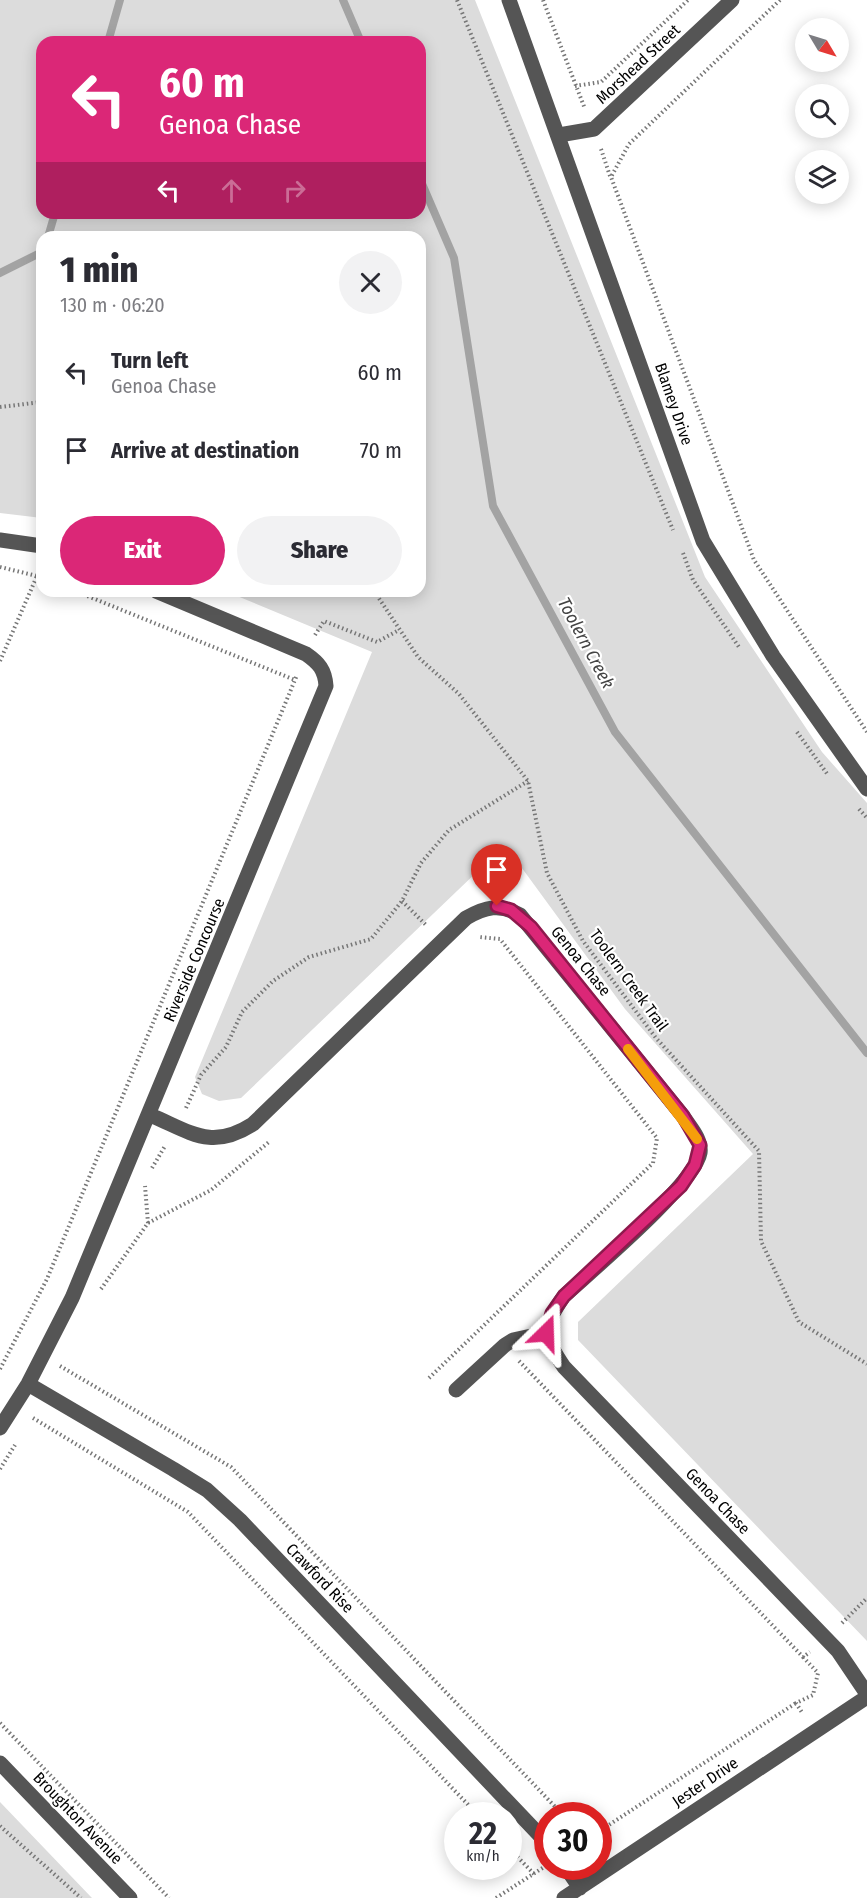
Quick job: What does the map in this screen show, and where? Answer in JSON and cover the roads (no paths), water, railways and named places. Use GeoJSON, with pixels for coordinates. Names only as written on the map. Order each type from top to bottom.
{"type":"FeatureCollection","features":[{"type":"Feature","properties":{"kind":"street","name":"Blamey Drive"},"geometry":{"type":"LineString","coordinates":[[509,0],[703,541],[773,656],[867,789]]}},
{"type":"Feature","properties":{"kind":"street","name":"Morshead Street"},"geometry":{"type":"LineString","coordinates":[[559,135],[594,129],[732,0]]}},
{"type":"Feature","properties":{"kind":"street"},"geometry":{"type":"LineString","coordinates":[[0,540],[36,545]]}},
{"type":"Feature","properties":{"kind":"street","name":"Riverside Concourse"},"geometry":{"type":"LineString","coordinates":[[0,1428],[28,1384],[72,1298],[321,703],[326,686],[325,672],[306,654],[170,597]]}},
{"type":"Feature","properties":{"kind":"street","name":"Genoa Chase"},"geometry":{"type":"LineString","coordinates":[[150,1115],[198,1135],[220,1139],[235,1135],[253,1124],[466,918],[481,909],[497,906],[519,915],[683,1116],[700,1145],[695,1165],[681,1186],[564,1296],[552,1313],[546,1333],[550,1348],[564,1367],[826,1640],[853,1670],[867,1695]]}},
{"type":"Feature","properties":{"kind":"street"},"geometry":{"type":"LineString","coordinates":[[456,1390],[513,1340],[546,1333]]}},
{"type":"Feature","properties":{"kind":"street","name":"Crawford Rise"},"geometry":{"type":"LineString","coordinates":[[28,1384],[207,1490],[248,1528],[534,1829]]}},
{"type":"Feature","properties":{"kind":"street","name":"Jester Drive"},"geometry":{"type":"LineString","coordinates":[[564,1898],[867,1695]]}},
{"type":"Feature","properties":{"kind":"street","name":"Broughton Avenue"},"geometry":{"type":"LineString","coordinates":[[0,1763],[130,1898]]}},
{"type":"Feature","properties":{"kind":"street"},"geometry":{"type":"LineString","coordinates":[[575,1880],[580,1888]]}},
{"type":"Feature","properties":{"kind":"waterway","name":"Toolern Creek"},"geometry":{"type":"LineString","coordinates":[[110,36],[120,0]]}},
{"type":"Feature","properties":{"kind":"waterway","name":"Toolern Creek"},"geometry":{"type":"LineString","coordinates":[[343,0],[358,36]]}},
{"type":"Feature","properties":{"kind":"waterway","name":"Toolern Creek"},"geometry":{"type":"LineString","coordinates":[[426,193],[454,258],[493,506],[615,732],[867,1053]]}},
{"type":"Feature","properties":{"kind":"waterway","name":"Toolern Creek"},"geometry":{"type":"LineString","coordinates":[[50,231],[53,219]]}},
{"type":"Feature","properties":{"kind":"waterway","name":"Toolern Creek"},"geometry":{"type":"LineString","coordinates":[[0,273],[36,255]]}}]}
